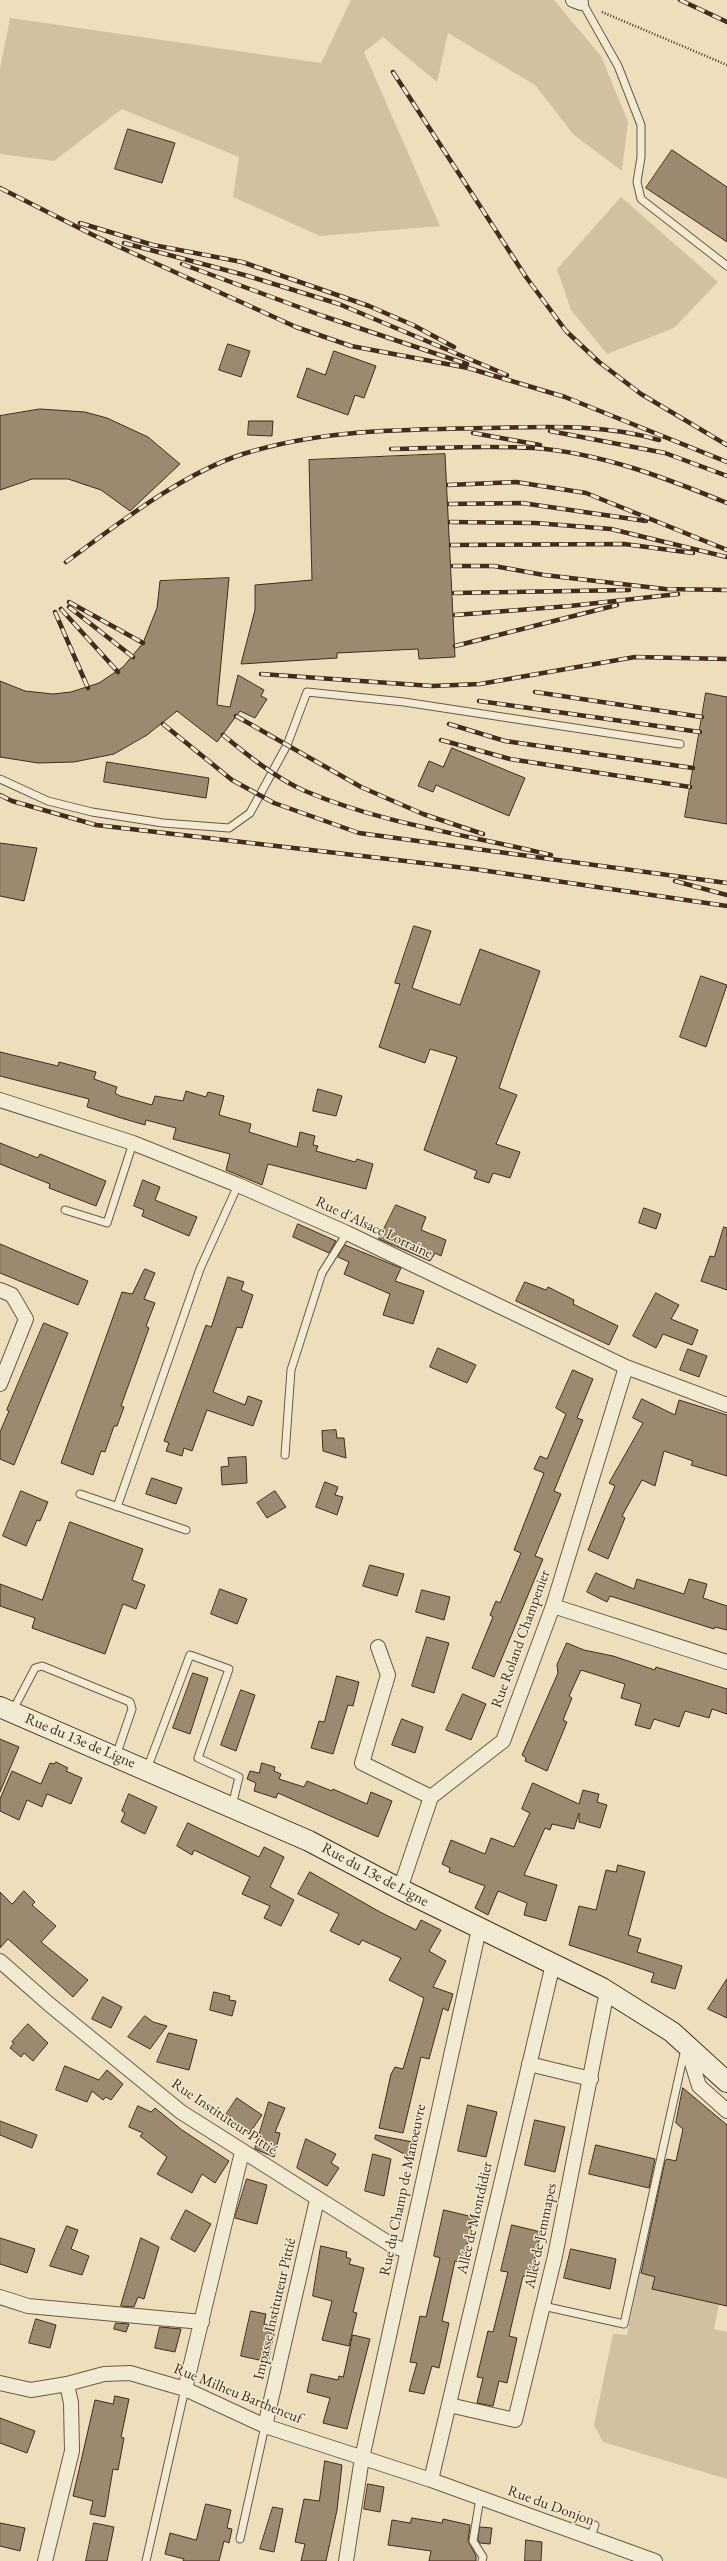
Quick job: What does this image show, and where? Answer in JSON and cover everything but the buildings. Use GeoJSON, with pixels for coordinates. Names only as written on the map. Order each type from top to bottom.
{"type":"FeatureCollection","features":[{"type":"Feature","properties":{"kind":"main road","name":"Rue du 13e de Ligne"},"geometry":{"type":"LineString","coordinates":[[6,1709],[232,1806],[309,1841],[479,1929],[607,1991],[672,2032],[727,2082]]}},
{"type":"Feature","properties":{"kind":"street","name":"Rue d'Alsace Lorraine"},"geometry":{"type":"LineString","coordinates":[[0,1100],[133,1143],[238,1185],[347,1233],[626,1367],[726,1403]]}},
{"type":"Feature","properties":{"kind":"street"},"geometry":{"type":"LineString","coordinates":[[0,1290],[12,1295],[26,1319],[0,1384]]}},
{"type":"Feature","properties":{"kind":"street","name":"Rue Roland Champenier"},"geometry":{"type":"LineString","coordinates":[[431,1798],[503,1741],[553,1606],[626,1367]]}},
{"type":"Feature","properties":{"kind":"street"},"geometry":{"type":"LineString","coordinates":[[553,1606],[727,1662]]}},
{"type":"Feature","properties":{"kind":"street"},"geometry":{"type":"LineString","coordinates":[[378,1647],[388,1675],[362,1763],[431,1798],[400,1889]]}},
{"type":"Feature","properties":{"kind":"street","name":"Rue du Champ de Manoeuvre"},"geometry":{"type":"LineString","coordinates":[[346,2561],[362,2458],[479,1929]]}},
{"type":"Feature","properties":{"kind":"street","name":"Rue Instituteur Pittié"},"geometry":{"type":"LineString","coordinates":[[0,1961],[50,2005],[181,2112],[317,2200],[393,2246],[407,2251]]}},
{"type":"Feature","properties":{"kind":"street","name":"Allée de Montdidier"},"geometry":{"type":"LineString","coordinates":[[434,2481],[449,2405],[553,1964]]}},
{"type":"Feature","properties":{"kind":"street","name":"Allée de Jemmapes"},"geometry":{"type":"LineString","coordinates":[[449,2405],[515,2420],[543,2306],[591,2079],[607,1991]]}},
{"type":"Feature","properties":{"kind":"street"},"geometry":{"type":"LineString","coordinates":[[686,2045],[699,2086],[727,2111]]}},
{"type":"Feature","properties":{"kind":"street"},"geometry":{"type":"LineString","coordinates":[[529,2064],[591,2079]]}},
{"type":"Feature","properties":{"kind":"street"},"geometry":{"type":"LineString","coordinates":[[185,2389],[242,2152]]}},
{"type":"Feature","properties":{"kind":"street","name":"Impasse Instituteur Pittié"},"geometry":{"type":"LineString","coordinates":[[265,2426],[317,2200]]}},
{"type":"Feature","properties":{"kind":"street"},"geometry":{"type":"LineString","coordinates":[[0,2297],[28,2306],[202,2322]]}},
{"type":"Feature","properties":{"kind":"street","name":"Rue Milheu Bartheneuf"},"geometry":{"type":"LineString","coordinates":[[0,2383],[31,2390],[67,2384],[104,2374],[130,2373],[185,2389],[265,2426],[434,2481]]}},
{"type":"Feature","properties":{"kind":"street"},"geometry":{"type":"LineString","coordinates":[[45,2561],[72,2451],[71,2403],[67,2384]]}},
{"type":"Feature","properties":{"kind":"street","name":"Rue du Donjon"},"geometry":{"type":"LineString","coordinates":[[434,2481],[480,2498],[592,2531],[654,2561]]}},
{"type":"Feature","properties":{"kind":"lane"},"geometry":{"type":"LineString","coordinates":[[579,1],[618,66],[641,125],[641,157],[637,182],[641,199],[727,266]]}},
{"type":"Feature","properties":{"kind":"lane"},"geometry":{"type":"LineString","coordinates":[[0,779],[48,801],[92,812],[163,823],[229,828],[250,813],[287,745],[307,692],[404,702],[680,744]]}},
{"type":"Feature","properties":{"kind":"lane"},"geometry":{"type":"LineString","coordinates":[[65,1210],[107,1224],[133,1143]]}},
{"type":"Feature","properties":{"kind":"lane"},"geometry":{"type":"LineString","coordinates":[[116,1507],[200,1269],[238,1185]]}},
{"type":"Feature","properties":{"kind":"lane"},"geometry":{"type":"LineString","coordinates":[[285,1455],[291,1370],[322,1272],[347,1233]]}},
{"type":"Feature","properties":{"kind":"lane"},"geometry":{"type":"LineString","coordinates":[[80,1494],[186,1530]]}},
{"type":"Feature","properties":{"kind":"lane"},"geometry":{"type":"LineString","coordinates":[[147,1769],[190,1655],[229,1669],[198,1758],[239,1778],[232,1806]]}},
{"type":"Feature","properties":{"kind":"lane"},"geometry":{"type":"LineString","coordinates":[[6,1709],[35,1668],[42,1666],[130,1702],[132,1709],[116,1756]]}},
{"type":"Feature","properties":{"kind":"lane"},"geometry":{"type":"LineString","coordinates":[[543,2306],[624,2324],[686,2045]]}},
{"type":"Feature","properties":{"kind":"lane"},"geometry":{"type":"LineString","coordinates":[[146,2561],[185,2389]]}},
{"type":"Feature","properties":{"kind":"lane"},"geometry":{"type":"LineString","coordinates":[[240,2539],[265,2426]]}},
{"type":"Feature","properties":{"kind":"lane"},"geometry":{"type":"LineString","coordinates":[[480,2498],[473,2541],[482,2557],[482,2561]]}},
{"type":"Feature","properties":{"kind":"path"},"geometry":{"type":"LineString","coordinates":[[579,1],[727,65]]}},
{"type":"Feature","properties":{"kind":"shaded area"},"geometry":{"type":"Polygon","coordinates":[[[351,0],[554,0],[601,56],[628,122],[622,171],[574,135],[535,85],[448,33],[437,82],[383,37],[364,52],[440,226],[320,236],[233,197],[239,157],[122,109],[54,161],[0,154],[0,69],[10,18],[321,63],[351,0]]]}},
{"type":"Feature","properties":{"kind":"shaded area"},"geometry":{"type":"Polygon","coordinates":[[[621,197],[718,282],[674,328],[607,354],[571,310],[557,269],[621,197]]]}},
{"type":"Feature","properties":{"kind":"shaded area"},"geometry":{"type":"Polygon","coordinates":[[[640,2272],[655,2277],[652,2289],[719,2304],[714,2329],[727,2332],[727,2479],[603,2442],[594,2425],[613,2334],[627,2335],[640,2272]]]}},
{"type":"Feature","properties":{"kind":"railway"},"geometry":{"type":"LineString","coordinates":[[680,0],[727,22]]}},
{"type":"Feature","properties":{"kind":"railway"},"geometry":{"type":"LineString","coordinates":[[393,72],[526,277],[566,331],[599,362],[641,394],[727,445]]}},
{"type":"Feature","properties":{"kind":"railway"},"geometry":{"type":"LineString","coordinates":[[0,188],[93,235],[296,327],[351,346],[468,368],[565,397],[727,462]]}},
{"type":"Feature","properties":{"kind":"railway"},"geometry":{"type":"LineString","coordinates":[[80,223],[153,245],[242,262],[369,306],[413,325],[454,347]]}},
{"type":"Feature","properties":{"kind":"railway"},"geometry":{"type":"LineString","coordinates":[[124,243],[248,276],[339,304],[507,375]]}},
{"type":"Feature","properties":{"kind":"railway"},"geometry":{"type":"LineString","coordinates":[[182,264],[323,316],[467,364]]}},
{"type":"Feature","properties":{"kind":"railway"},"geometry":{"type":"LineString","coordinates":[[66,562],[151,501],[196,474],[243,454],[302,440],[362,432],[528,427],[594,428],[659,440]]}},
{"type":"Feature","properties":{"kind":"railway"},"geometry":{"type":"LineString","coordinates":[[550,431],[665,453],[727,476]]}},
{"type":"Feature","properties":{"kind":"railway"},"geometry":{"type":"LineString","coordinates":[[473,433],[540,445]]}},
{"type":"Feature","properties":{"kind":"railway"},"geometry":{"type":"LineString","coordinates":[[391,449],[463,447],[534,448],[584,455],[657,476],[727,503]]}},
{"type":"Feature","properties":{"kind":"railway"},"geometry":{"type":"LineString","coordinates":[[448,485],[516,482],[586,493],[727,550]]}},
{"type":"Feature","properties":{"kind":"railway"},"geometry":{"type":"LineString","coordinates":[[449,504],[522,503],[646,521]]}},
{"type":"Feature","properties":{"kind":"railway"},"geometry":{"type":"LineString","coordinates":[[450,522],[535,523],[611,529],[727,557]]}},
{"type":"Feature","properties":{"kind":"railway"},"geometry":{"type":"LineString","coordinates":[[451,545],[624,544],[693,553]]}},
{"type":"Feature","properties":{"kind":"railway"},"geometry":{"type":"LineString","coordinates":[[453,566],[494,566],[544,575],[665,589],[727,590]]}},
{"type":"Feature","properties":{"kind":"railway"},"geometry":{"type":"LineString","coordinates":[[454,593],[629,590]]}},
{"type":"Feature","properties":{"kind":"railway"},"geometry":{"type":"LineString","coordinates":[[455,615],[570,606],[678,594]]}},
{"type":"Feature","properties":{"kind":"railway"},"geometry":{"type":"LineString","coordinates":[[69,602],[143,643]]}},
{"type":"Feature","properties":{"kind":"railway"},"geometry":{"type":"LineString","coordinates":[[455,646],[617,605]]}},
{"type":"Feature","properties":{"kind":"railway"},"geometry":{"type":"LineString","coordinates":[[69,607],[133,657]]}},
{"type":"Feature","properties":{"kind":"railway"},"geometry":{"type":"LineString","coordinates":[[61,609],[118,672]]}},
{"type":"Feature","properties":{"kind":"railway"},"geometry":{"type":"LineString","coordinates":[[55,612],[88,688]]}},
{"type":"Feature","properties":{"kind":"railway"},"geometry":{"type":"LineString","coordinates":[[261,674],[432,686],[480,684],[635,657],[727,659]]}},
{"type":"Feature","properties":{"kind":"railway"},"geometry":{"type":"LineString","coordinates":[[535,692],[702,717]]}},
{"type":"Feature","properties":{"kind":"railway"},"geometry":{"type":"LineString","coordinates":[[479,701],[700,732]]}},
{"type":"Feature","properties":{"kind":"railway"},"geometry":{"type":"LineString","coordinates":[[236,716],[361,787],[423,814],[483,834]]}},
{"type":"Feature","properties":{"kind":"railway"},"geometry":{"type":"LineString","coordinates":[[163,724],[232,780],[274,803],[359,833],[727,883]]}},
{"type":"Feature","properties":{"kind":"railway"},"geometry":{"type":"LineString","coordinates":[[449,724],[505,741],[693,768]]}},
{"type":"Feature","properties":{"kind":"railway"},"geometry":{"type":"LineString","coordinates":[[223,735],[252,758],[294,786],[335,802],[365,812],[426,828],[551,855]]}},
{"type":"Feature","properties":{"kind":"railway"},"geometry":{"type":"LineString","coordinates":[[441,740],[510,759],[690,787]]}},
{"type":"Feature","properties":{"kind":"railway"},"geometry":{"type":"LineString","coordinates":[[0,795],[12,801],[96,825],[474,869],[727,906]]}},
{"type":"Feature","properties":{"kind":"railway"},"geometry":{"type":"LineString","coordinates":[[675,881],[727,895]]}}]}
